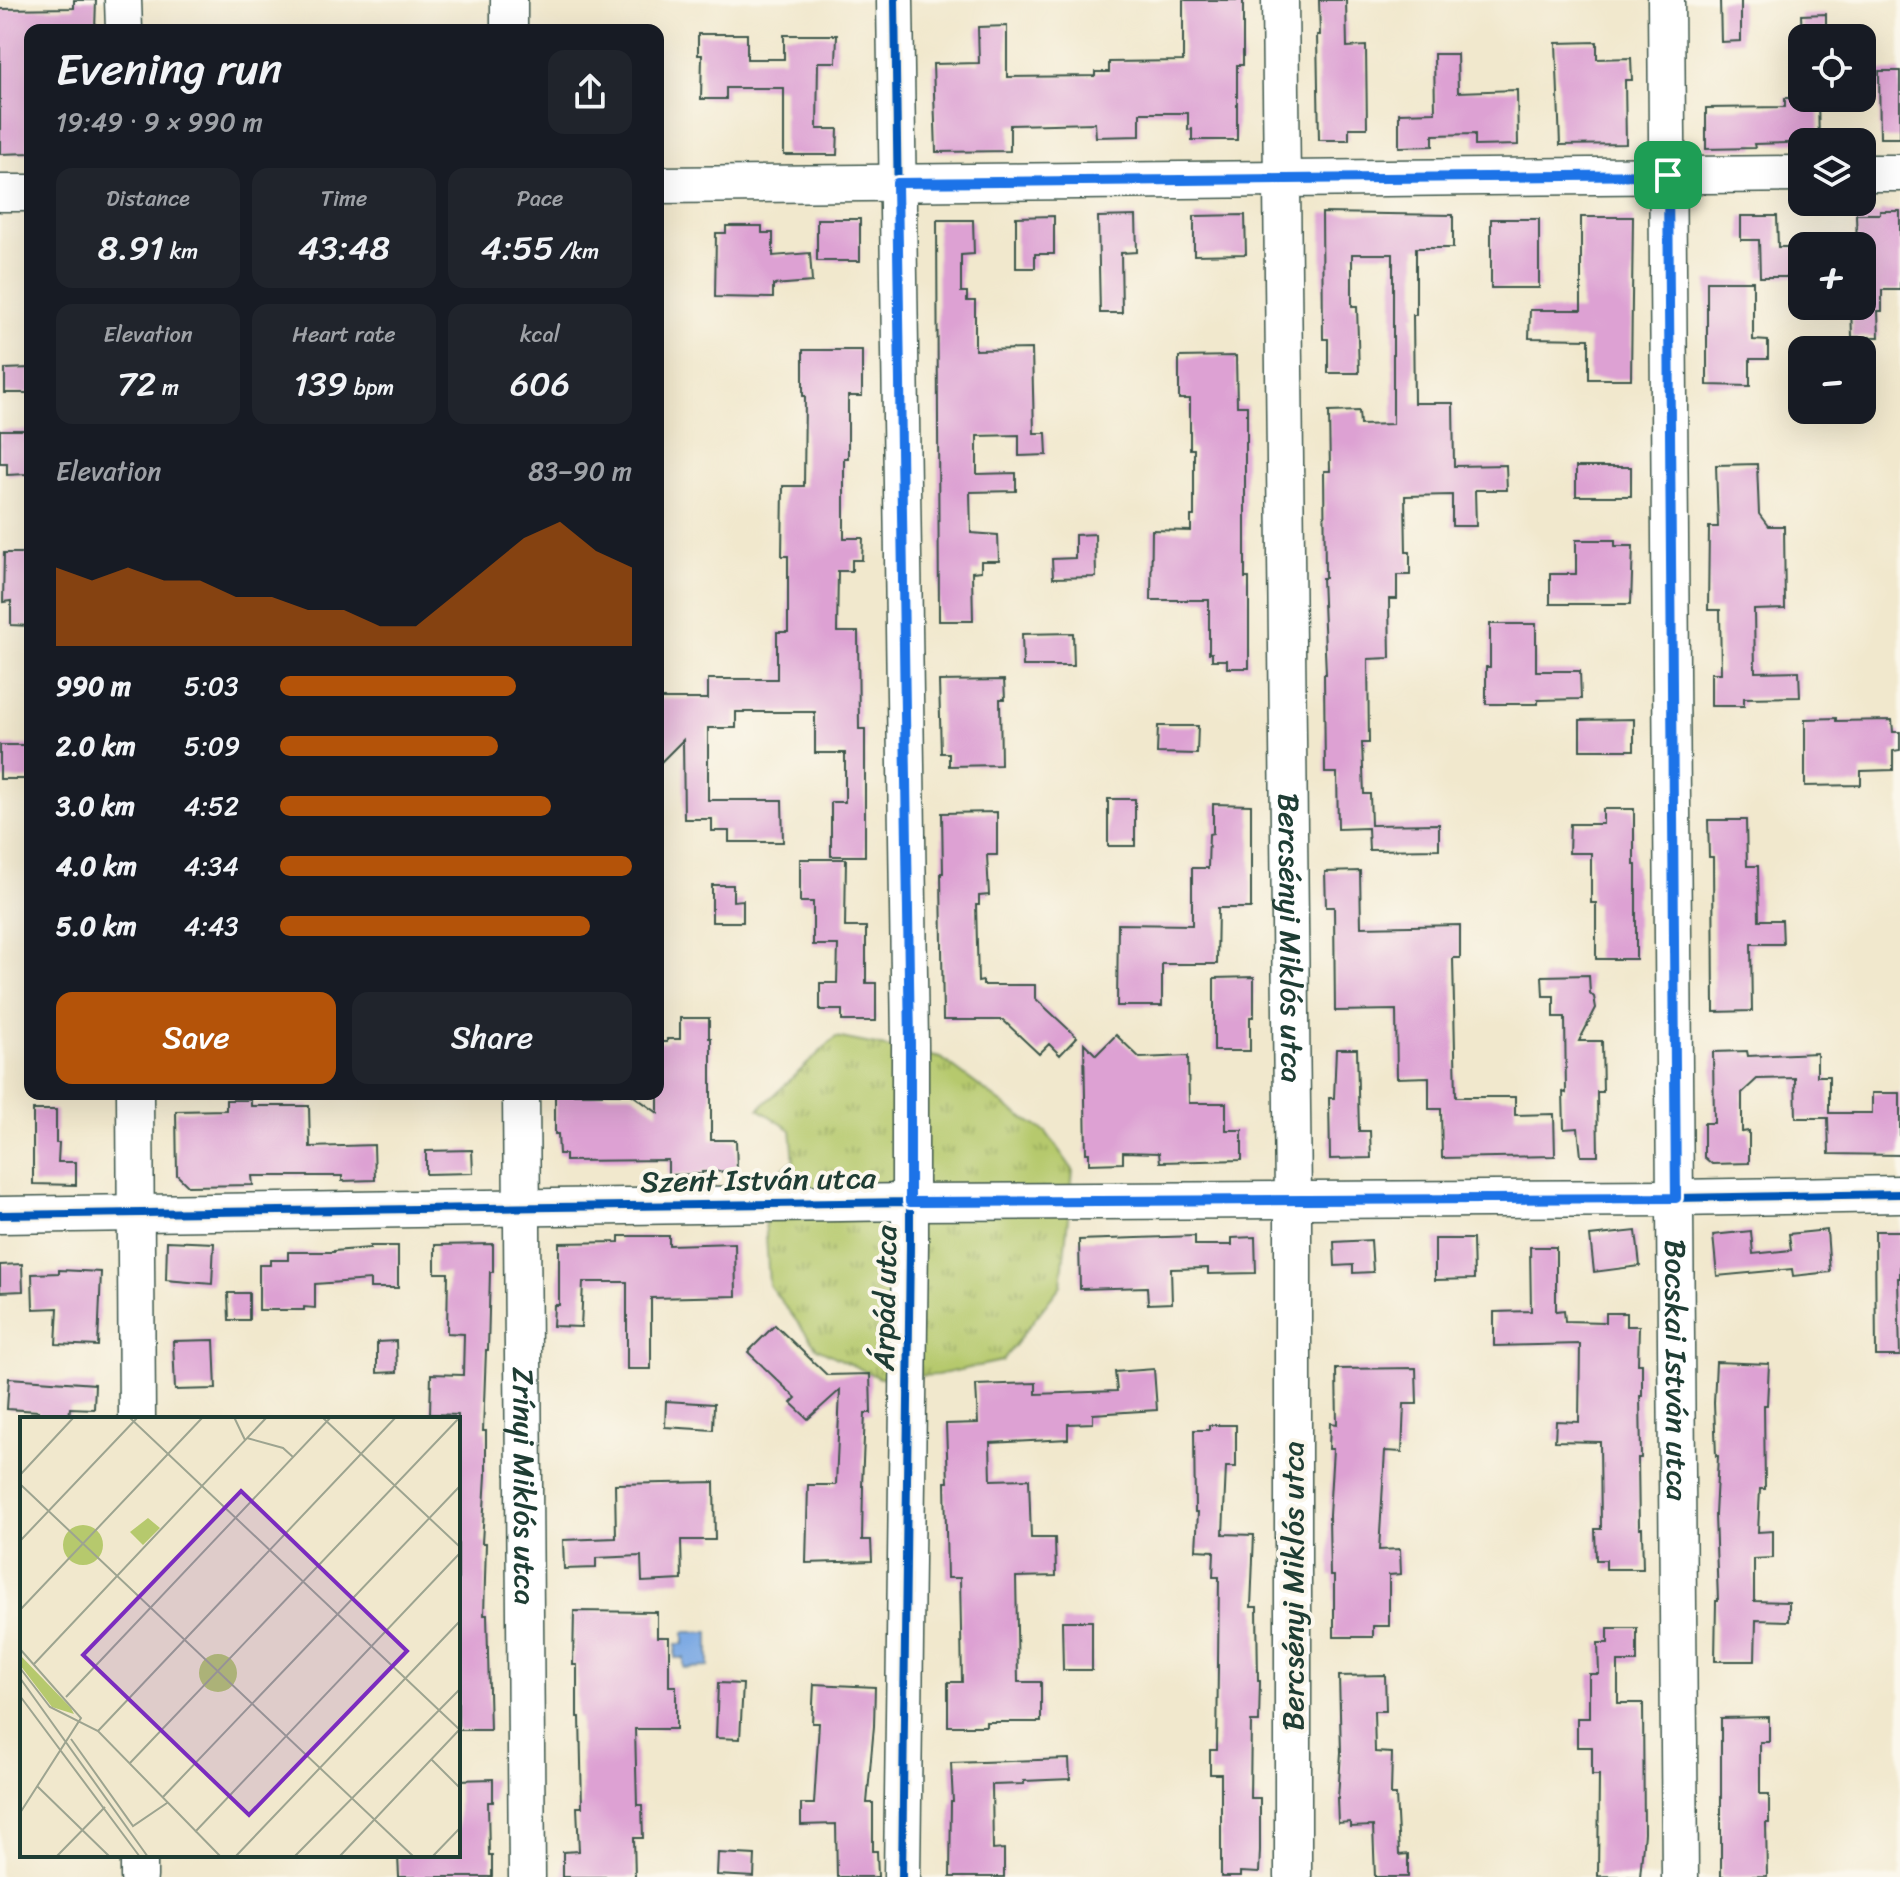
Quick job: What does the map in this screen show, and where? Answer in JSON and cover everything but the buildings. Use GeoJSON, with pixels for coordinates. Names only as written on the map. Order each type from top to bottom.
{"type":"FeatureCollection","features":[{"type":"Feature","properties":{"kind":"street"},"geometry":{"type":"LineString","coordinates":[[123,0],[124,24]]}},
{"type":"Feature","properties":{"kind":"street"},"geometry":{"type":"LineString","coordinates":[[509,0],[509,24]]}},
{"type":"Feature","properties":{"kind":"street","name":"Árpád utca"},"geometry":{"type":"LineString","coordinates":[[895,0],[910,1044],[902,1877]]}},
{"type":"Feature","properties":{"kind":"street","name":"Bercsényi Miklós utca"},"geometry":{"type":"LineString","coordinates":[[1280,0],[1293,1199],[1293,1877]]}},
{"type":"Feature","properties":{"kind":"street","name":"Bocskai István utca"},"geometry":{"type":"LineString","coordinates":[[1666,0],[1680,1877]]}},
{"type":"Feature","properties":{"kind":"street"},"geometry":{"type":"LineString","coordinates":[[1876,173],[1900,173]]}},
{"type":"Feature","properties":{"kind":"street"},"geometry":{"type":"LineString","coordinates":[[664,185],[1788,174]]}},
{"type":"Feature","properties":{"kind":"street"},"geometry":{"type":"LineString","coordinates":[[0,193],[24,193]]}},
{"type":"Feature","properties":{"kind":"street"},"geometry":{"type":"LineString","coordinates":[[135,1100],[137,1417]]}},
{"type":"Feature","properties":{"kind":"street","name":"Zrínyi Miklós utca"},"geometry":{"type":"LineString","coordinates":[[521,1100],[527,1877]]}},
{"type":"Feature","properties":{"kind":"street","name":"Szent István utca"},"geometry":{"type":"LineString","coordinates":[[0,1215],[910,1202],[1900,1194]]}},
{"type":"Feature","properties":{"kind":"green space"},"geometry":{"type":"Polygon","coordinates":[[[836,1037],[941,1058],[1046,1132],[1073,1170],[1061,1285],[1002,1361],[937,1375],[879,1378],[817,1348],[769,1285],[763,1185],[794,1160],[791,1130],[759,1109],[836,1037]]]}},
{"type":"Feature","properties":{"kind":"water"},"geometry":{"type":"Polygon","coordinates":[[[684,1632],[709,1632],[709,1667],[684,1668],[684,1658],[675,1658],[676,1644],[684,1644],[684,1632]]]}},
{"type":"Feature","properties":{"kind":"cycle path"},"geometry":{"type":"LineString","coordinates":[[895,0],[910,1044],[902,1877]]}},
{"type":"Feature","properties":{"kind":"cycle path"},"geometry":{"type":"LineString","coordinates":[[0,1215],[910,1202],[1900,1194]]}},
{"type":"Feature","properties":{"kind":"route"},"geometry":{"type":"LineString","coordinates":[[1668,175],[1676,1198],[910,1202],[897,183],[1668,175]]}}]}
